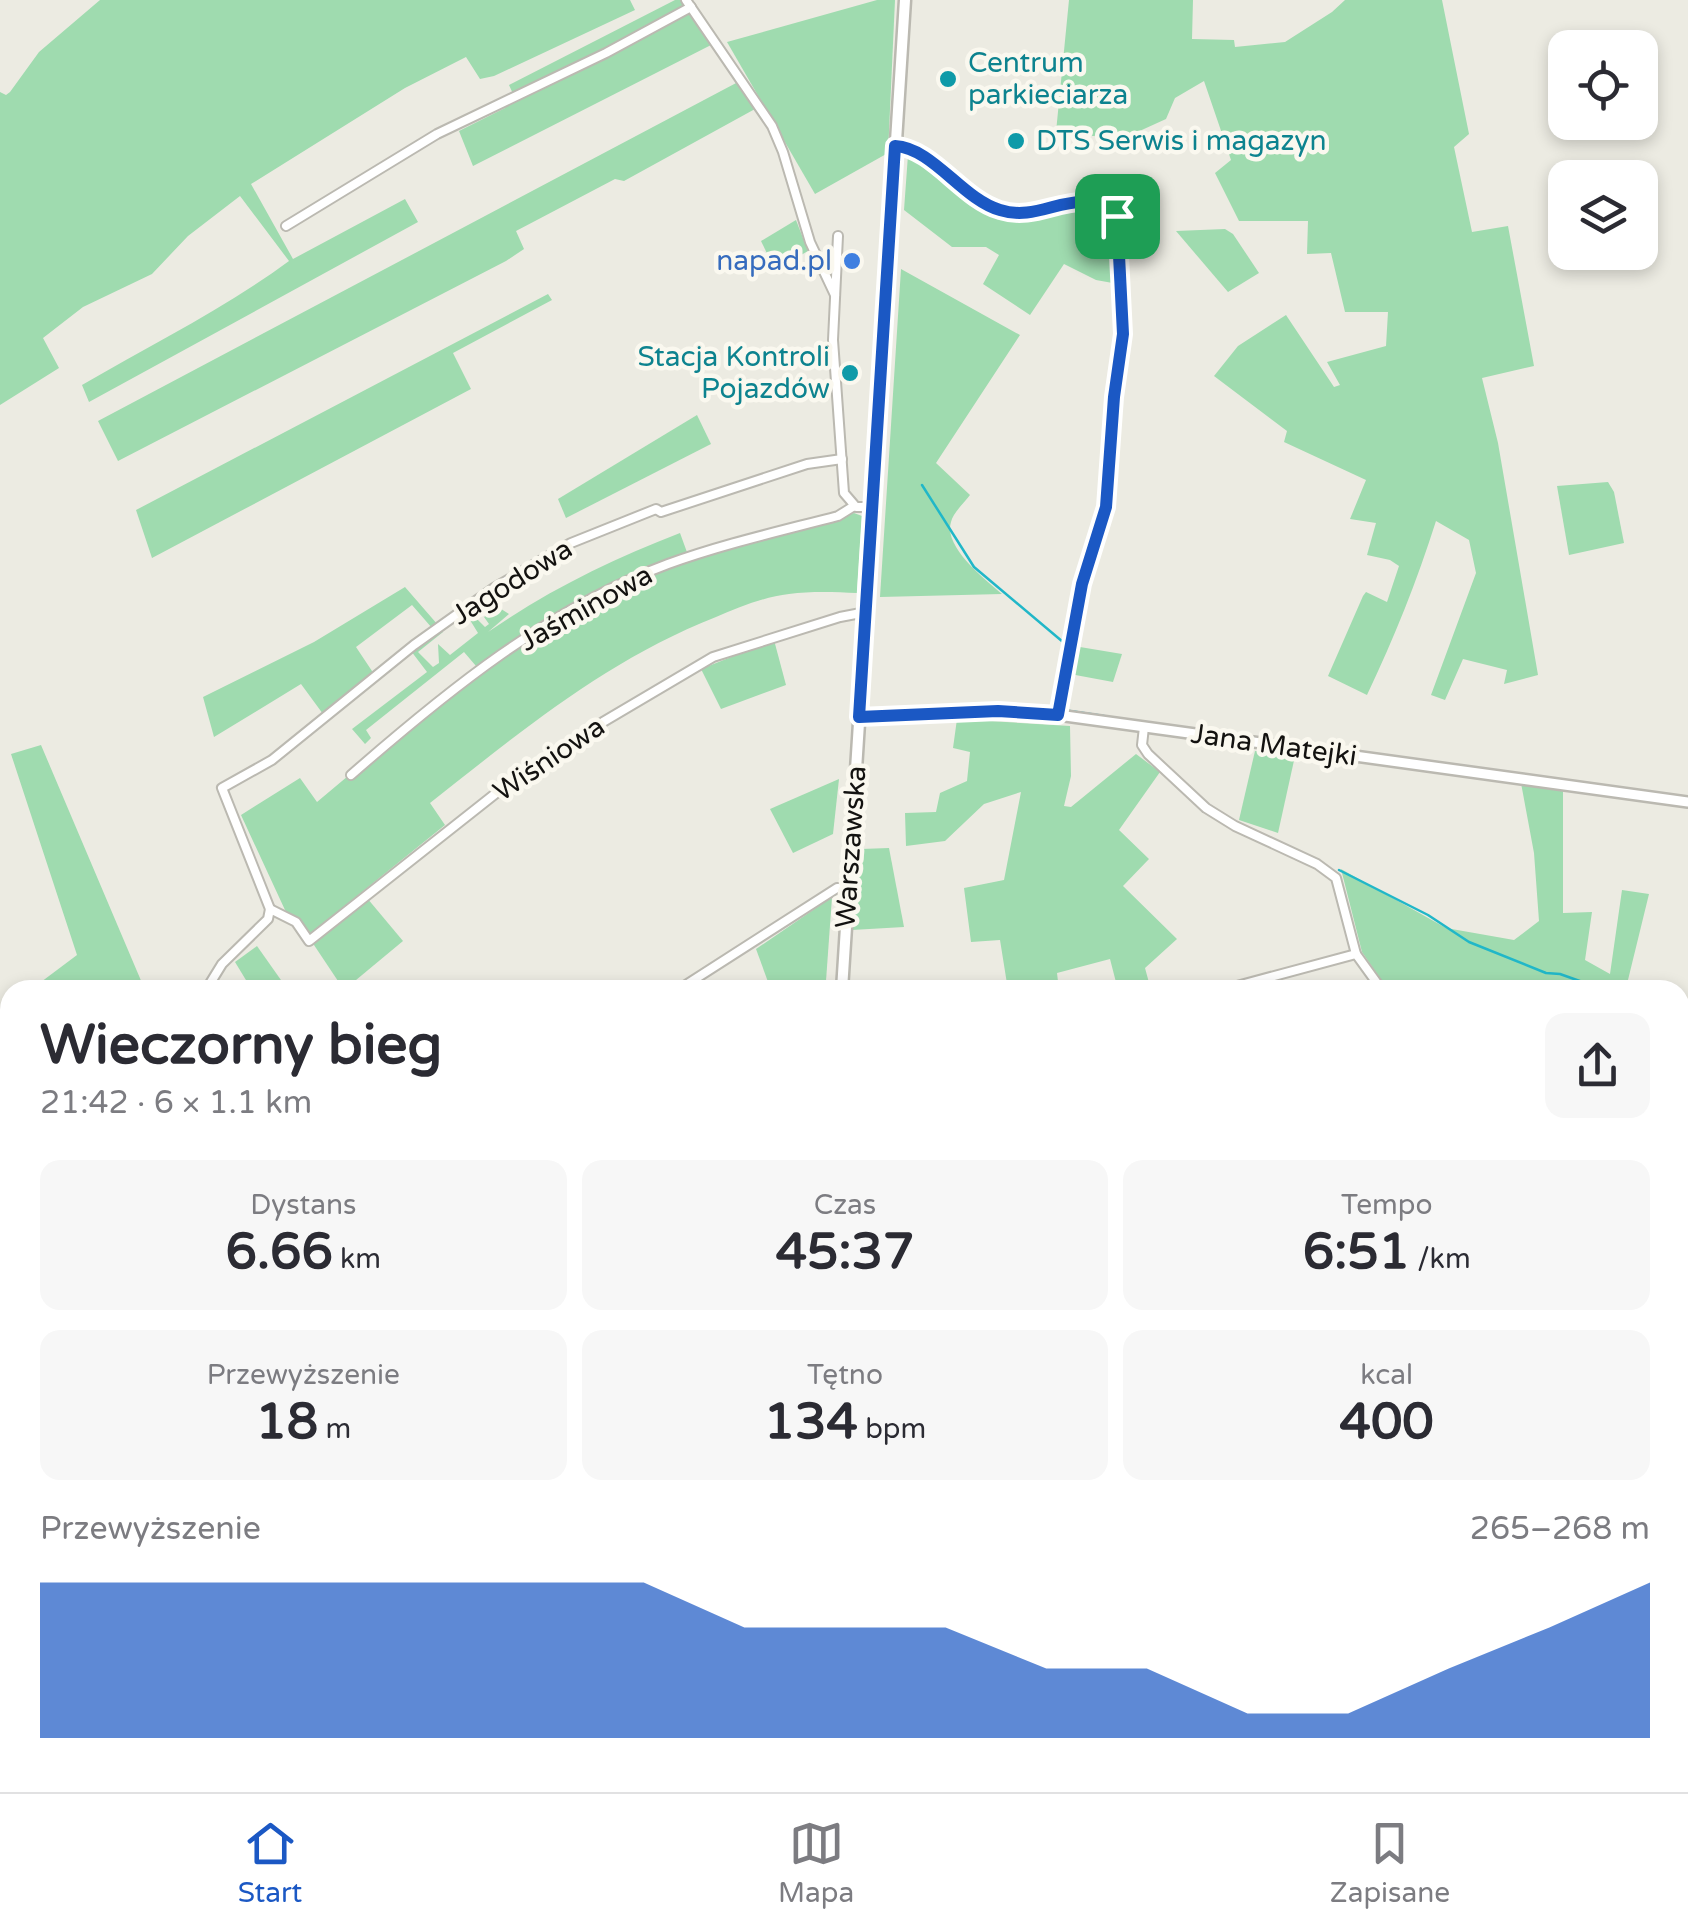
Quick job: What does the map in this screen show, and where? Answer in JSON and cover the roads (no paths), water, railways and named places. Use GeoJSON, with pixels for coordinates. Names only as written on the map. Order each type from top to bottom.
{"type":"FeatureCollection","features":[{"type":"Feature","properties":{"kind":"main road","name":"Warszawska"},"geometry":{"type":"LineString","coordinates":[[843,980],[904,0]]}},
{"type":"Feature","properties":{"kind":"street"},"geometry":{"type":"LineString","coordinates":[[286,226],[437,134],[606,53],[688,4],[772,126],[810,242],[835,295]]}},
{"type":"Feature","properties":{"kind":"street"},"geometry":{"type":"LineString","coordinates":[[895,146],[916,151],[962,188],[998,210],[1028,215],[1085,201],[1099,204],[1117,216],[1123,334],[1106,507],[1082,584],[1058,715]]}},
{"type":"Feature","properties":{"kind":"street"},"geometry":{"type":"LineString","coordinates":[[838,236],[833,340],[844,493],[854,506],[873,506]]}},
{"type":"Feature","properties":{"kind":"street","name":"Jagodowa"},"geometry":{"type":"LineString","coordinates":[[270,910],[222,788],[272,760],[414,645],[494,588],[572,544],[656,509],[661,512],[807,464],[842,459]]}},
{"type":"Feature","properties":{"kind":"street","name":"Jaśminowa"},"geometry":{"type":"LineString","coordinates":[[351,775],[485,666],[586,602],[667,564],[838,516],[854,506]]}},
{"type":"Feature","properties":{"kind":"street","name":"Wiśniowa"},"geometry":{"type":"LineString","coordinates":[[270,910],[296,922],[309,941],[495,794],[603,722],[713,658],[840,616],[866,612]]}},
{"type":"Feature","properties":{"kind":"street","name":"Jana Matejki"},"geometry":{"type":"LineString","coordinates":[[859,717],[964,711],[1058,715],[1688,802]]}},
{"type":"Feature","properties":{"kind":"street"},"geometry":{"type":"LineString","coordinates":[[1144,727],[1142,745],[1148,754],[1206,808],[1234,826],[1317,864],[1336,878],[1356,954],[1374,980]]}},
{"type":"Feature","properties":{"kind":"street"},"geometry":{"type":"LineString","coordinates":[[694,980],[837,888],[848,888]]}},
{"type":"Feature","properties":{"kind":"street"},"geometry":{"type":"LineString","coordinates":[[212,980],[222,964],[268,919],[270,910]]}},
{"type":"Feature","properties":{"kind":"street"},"geometry":{"type":"LineString","coordinates":[[1259,980],[1356,954]]}},
{"type":"Feature","properties":{"kind":"waterway"},"geometry":{"type":"LineString","coordinates":[[922,485],[974,567],[1063,642],[1052,709]]}},
{"type":"Feature","properties":{"kind":"waterway"},"geometry":{"type":"LineString","coordinates":[[1063,710],[1104,716]]}},
{"type":"Feature","properties":{"kind":"waterway"},"geometry":{"type":"LineString","coordinates":[[1339,870],[1428,915],[1469,942],[1546,973],[1577,980]]}},
{"type":"Feature","properties":{"kind":"place","name":"Centrum parkieciarza"},"geometry":{"type":"Point","coordinates":[948,79]}},
{"type":"Feature","properties":{"kind":"place","name":"DTS Serwis i magazyn"},"geometry":{"type":"Point","coordinates":[1016,141]}},
{"type":"Feature","properties":{"kind":"place","name":"napad.pl"},"geometry":{"type":"Point","coordinates":[852,261]}},
{"type":"Feature","properties":{"kind":"place","name":"Stacja Kontroli Pojazdów"},"geometry":{"type":"Point","coordinates":[850,373]}}]}
